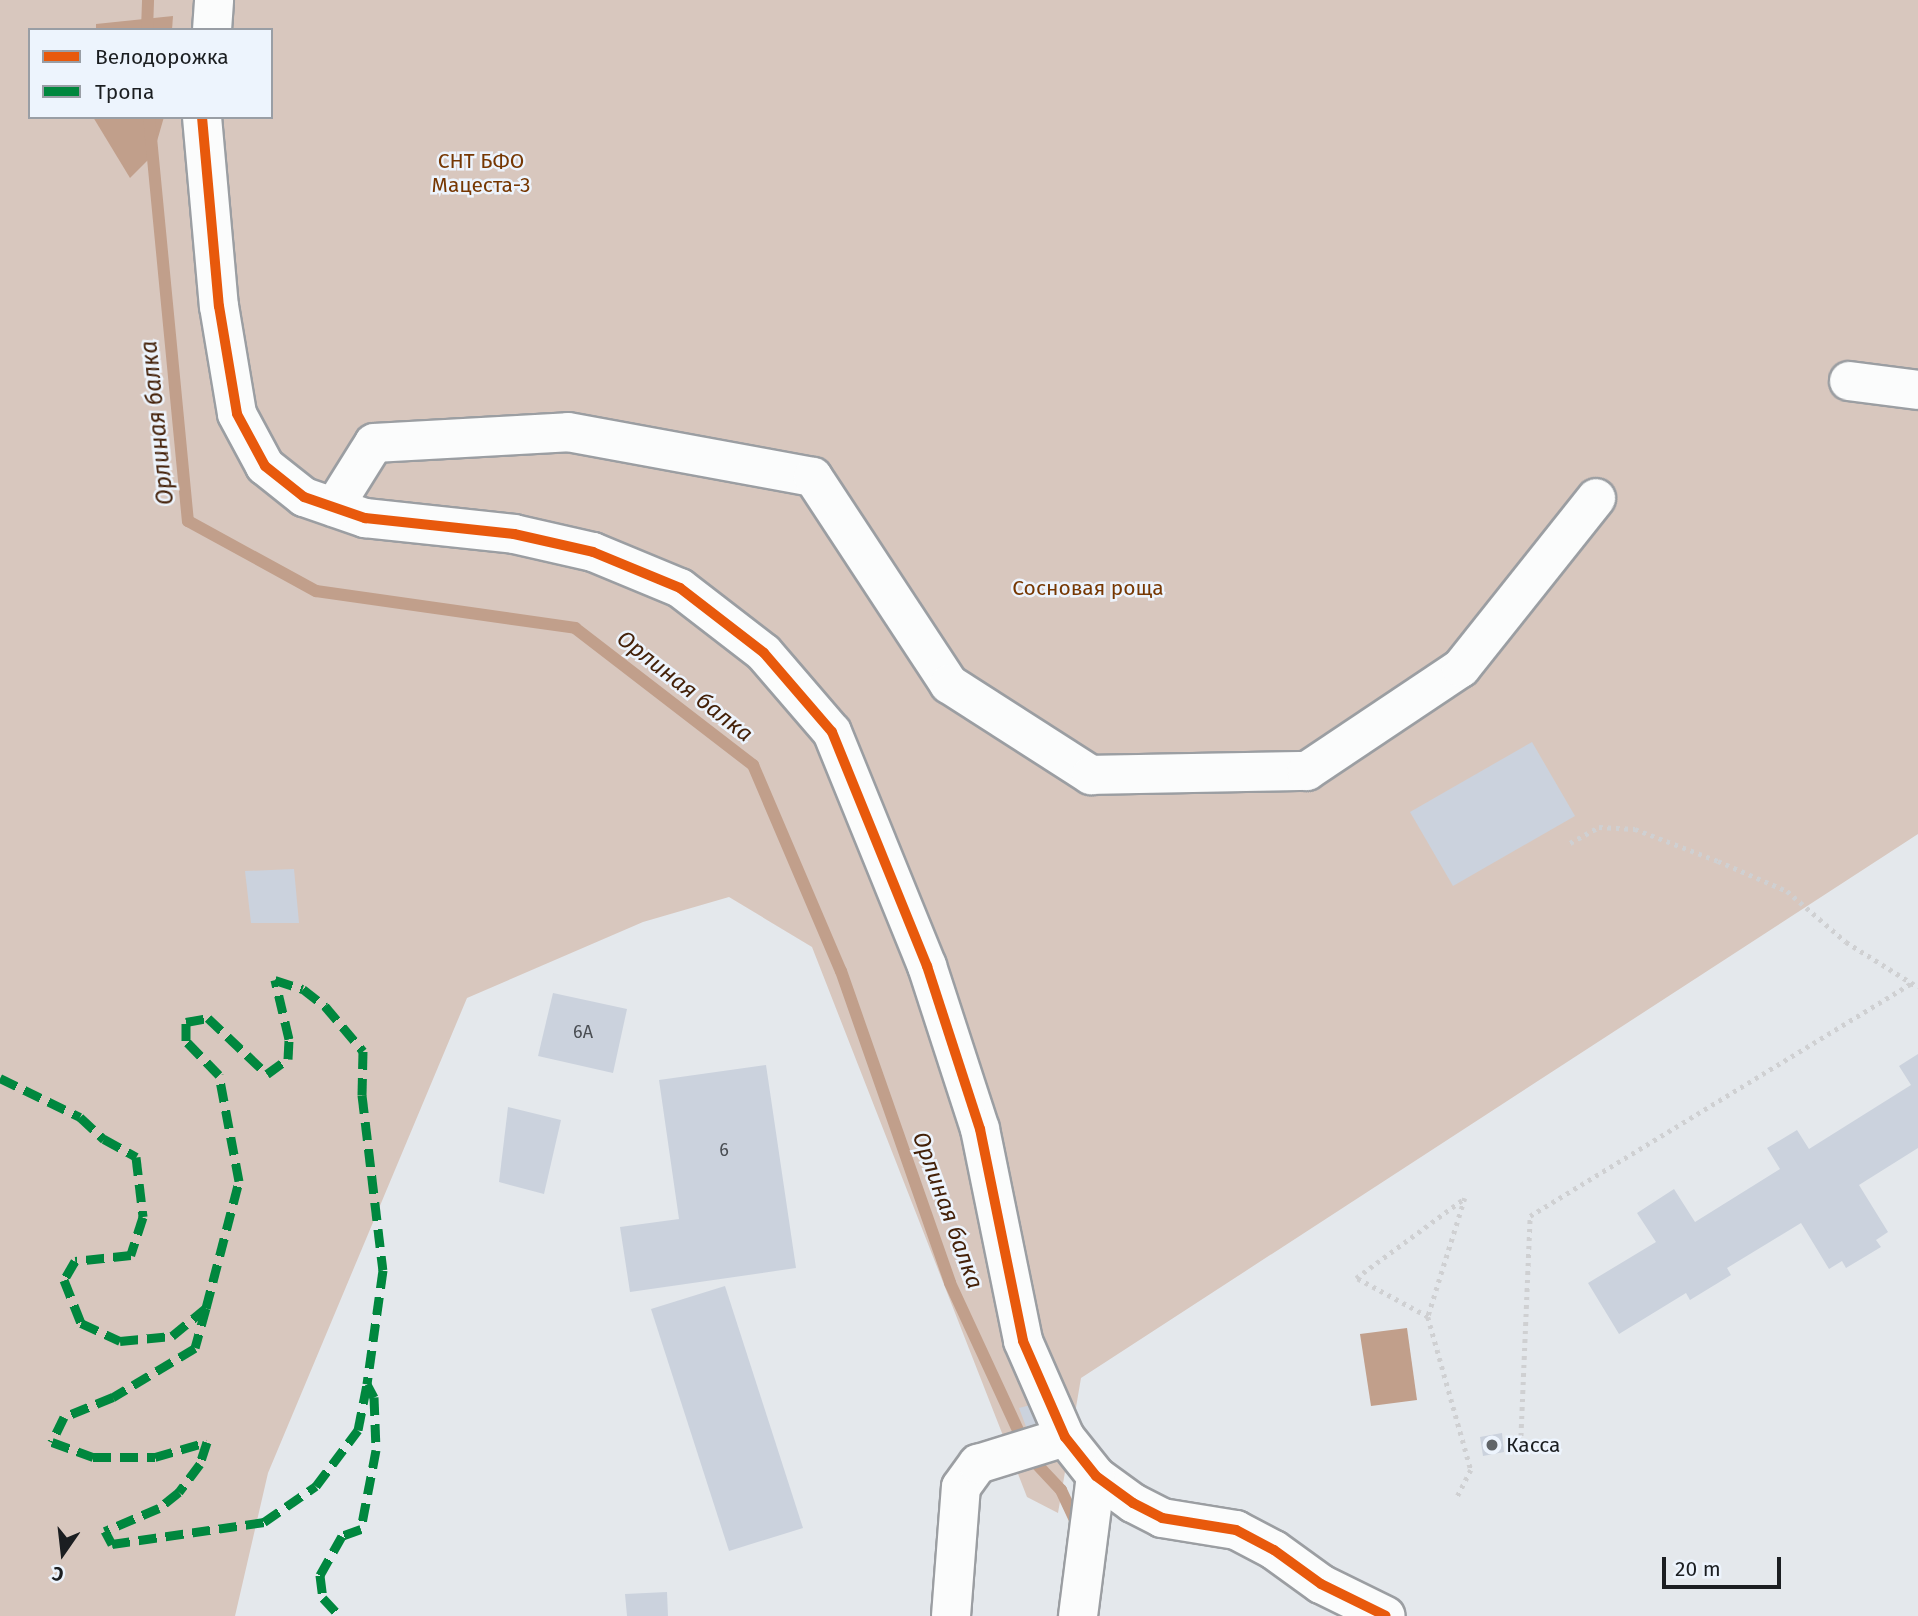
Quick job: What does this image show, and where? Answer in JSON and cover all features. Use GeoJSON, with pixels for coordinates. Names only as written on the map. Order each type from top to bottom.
{"type":"FeatureCollection","features":[{"type":"Feature","properties":{"kind":"street"},"geometry":{"type":"LineString","coordinates":[[212,28],[214,0]]}},
{"type":"Feature","properties":{"kind":"street"},"geometry":{"type":"LineString","coordinates":[[202,119],[219,306],[237,414],[265,466],[303,496],[365,518],[514,534],[593,552],[680,588],[764,653],[832,732],[931,979],[981,1129],[1023,1341],[1065,1437],[1097,1476],[1162,1518],[1236,1531],[1274,1549],[1321,1584],[1386,1616]]}},
{"type":"Feature","properties":{"kind":"street"},"geometry":{"type":"LineString","coordinates":[[1849,380],[1918,390]]}},
{"type":"Feature","properties":{"kind":"street"},"geometry":{"type":"LineString","coordinates":[[334,508],[374,443],[568,432],[813,477],[949,684],[1091,775],[1307,771],[1461,668],[1596,498]]}},
{"type":"Feature","properties":{"kind":"street"},"geometry":{"type":"LineString","coordinates":[[951,1616],[961,1487],[978,1464],[1065,1437]]}},
{"type":"Feature","properties":{"kind":"street"},"geometry":{"type":"LineString","coordinates":[[1078,1616],[1097,1476]]}},
{"type":"Feature","properties":{"kind":"path"},"geometry":{"type":"LineString","coordinates":[[1570,843],[1599,827],[1635,829],[1718,861],[1787,891],[1846,942],[1918,987]]}},
{"type":"Feature","properties":{"kind":"path"},"geometry":{"type":"LineString","coordinates":[[1520,1452],[1530,1216],[1912,983]]}},
{"type":"Feature","properties":{"kind":"path"},"geometry":{"type":"LineString","coordinates":[[1428,1317],[1356,1278],[1465,1198],[1428,1317],[1471,1470],[1457,1497]]}},
{"type":"Feature","properties":{"kind":"green space"},"geometry":{"type":"Polygon","coordinates":[[[0,0],[1918,0],[1918,834],[1081,1378],[1058,1513],[1027,1497],[812,947],[729,897],[643,922],[467,998],[268,1473],[235,1616],[0,1616],[0,0]]]}},
{"type":"Feature","properties":{"kind":"shaded area"},"geometry":{"type":"Polygon","coordinates":[[[173,16],[172,28],[96,28],[96,24],[173,16]]]}},
{"type":"Feature","properties":{"kind":"shaded area"},"geometry":{"type":"Polygon","coordinates":[[[94,119],[163,119],[153,155],[130,178],[94,119]]]}},
{"type":"Feature","properties":{"kind":"shaded area"},"geometry":{"type":"Polygon","coordinates":[[[1407,1328],[1417,1400],[1371,1406],[1360,1334],[1407,1328]]]}},
{"type":"Feature","properties":{"kind":"building"},"geometry":{"type":"Polygon","coordinates":[[[1532,742],[1575,816],[1453,886],[1410,812],[1532,742]]]}},
{"type":"Feature","properties":{"kind":"building"},"geometry":{"type":"Polygon","coordinates":[[[294,869],[299,923],[251,923],[245,871],[294,869]]]}},
{"type":"Feature","properties":{"kind":"building"},"geometry":{"type":"Polygon","coordinates":[[[553,993],[627,1009],[613,1073],[538,1056],[553,993]]]}},
{"type":"Feature","properties":{"kind":"building"},"geometry":{"type":"Polygon","coordinates":[[[1918,1054],[1918,1148],[1859,1185],[1888,1232],[1876,1240],[1881,1247],[1846,1268],[1842,1261],[1829,1269],[1801,1223],[1727,1268],[1731,1275],[1690,1300],[1686,1293],[1619,1334],[1588,1283],[1656,1242],[1637,1213],[1674,1189],[1695,1222],[1780,1169],[1767,1148],[1797,1130],[1809,1149],[1911,1085],[1899,1066],[1918,1054]]]}},
{"type":"Feature","properties":{"kind":"building"},"geometry":{"type":"Polygon","coordinates":[[[766,1065],[796,1268],[630,1292],[620,1227],[679,1219],[659,1080],[766,1065]]]}},
{"type":"Feature","properties":{"kind":"building"},"geometry":{"type":"Polygon","coordinates":[[[508,1107],[561,1120],[544,1194],[499,1182],[508,1107]]]}},
{"type":"Feature","properties":{"kind":"building"},"geometry":{"type":"Polygon","coordinates":[[[725,1286],[803,1528],[729,1551],[651,1309],[725,1286]]]}},
{"type":"Feature","properties":{"kind":"building"},"geometry":{"type":"Polygon","coordinates":[[[1038,1403],[1048,1427],[1028,1432],[1019,1408],[1038,1403]]]}},
{"type":"Feature","properties":{"kind":"building","name":"Касса"},"geometry":{"type":"Polygon","coordinates":[[[1502,1433],[1504,1452],[1483,1456],[1480,1437],[1502,1433]]]}},
{"type":"Feature","properties":{"kind":"building"},"geometry":{"type":"Polygon","coordinates":[[[667,1592],[668,1616],[627,1616],[625,1594],[667,1592]]]}},
{"type":"Feature","properties":{"kind":"waterway","name":"Орлиная балка"},"geometry":{"type":"LineString","coordinates":[[147,28],[148,0]]}},
{"type":"Feature","properties":{"kind":"waterway","name":"Орлиная балка"},"geometry":{"type":"LineString","coordinates":[[149,119],[188,521],[316,591],[575,628],[753,765],[841,971],[950,1283],[1031,1458],[1061,1490],[1078,1526]]}},
{"type":"Feature","properties":{"kind":"marked path"},"geometry":{"type":"LineString","coordinates":[[0,1078],[80,1117],[104,1139],[136,1157],[143,1217],[131,1255],[75,1261],[64,1280],[81,1323],[120,1341],[172,1336],[206,1308],[239,1181],[219,1075],[186,1041],[186,1022],[208,1018],[267,1074],[288,1059],[289,1039],[275,980],[303,989],[325,1006],[363,1051],[362,1095],[383,1270],[367,1384],[374,1397],[376,1450],[361,1529],[342,1536],[320,1575],[323,1598],[340,1616]]}},
{"type":"Feature","properties":{"kind":"marked path"},"geometry":{"type":"LineString","coordinates":[[206,1308],[195,1348],[113,1397],[64,1417],[52,1442],[93,1457],[155,1457],[207,1442],[200,1464],[179,1492],[159,1508],[105,1531],[112,1544],[264,1522],[316,1486],[358,1430],[367,1384]]}},
{"type":"Feature","properties":{"kind":"cycle path"},"geometry":{"type":"LineString","coordinates":[[202,119],[219,306],[237,414],[265,466],[304,497],[365,518],[514,534],[593,552],[680,588],[764,653],[832,732],[927,966],[980,1129],[1023,1341],[1065,1437],[1096,1476],[1133,1503],[1162,1518],[1236,1530],[1274,1550],[1321,1584],[1386,1616]]}},
{"type":"Feature","properties":{"kind":"place","name":"Касса"},"geometry":{"type":"Point","coordinates":[1492,1445]}},
{"type":"Feature","properties":{"kind":"park label","name":"СНТ БФО Мацеста-3"},"geometry":{"type":"Point","coordinates":[481,173]}},
{"type":"Feature","properties":{"kind":"park label","name":"Сосновая роща"},"geometry":{"type":"Point","coordinates":[1088,588]}}]}
